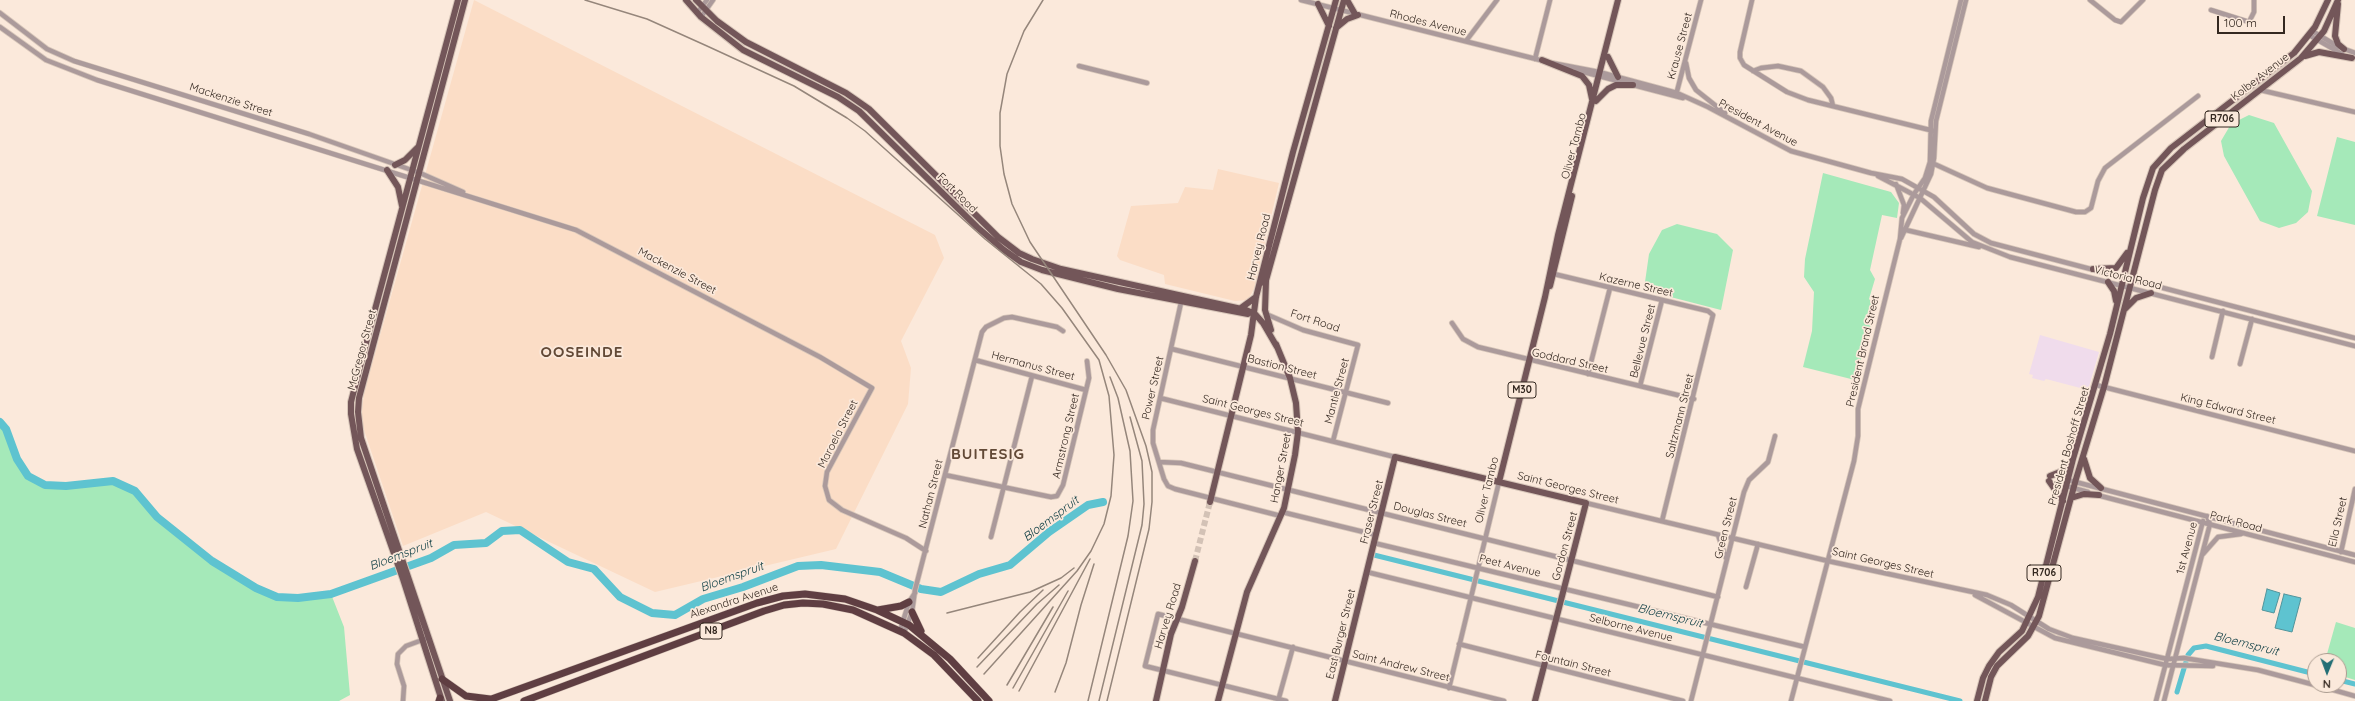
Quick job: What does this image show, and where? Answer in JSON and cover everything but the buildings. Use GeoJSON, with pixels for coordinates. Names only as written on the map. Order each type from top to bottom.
{"type":"FeatureCollection","features":[{"type":"Feature","properties":{"kind":"highway","name":"Alexandra Avenue"},"geometry":{"type":"LineString","coordinates":[[490,700],[757,603],[783,596],[805,594],[826,595],[846,599],[905,622],[926,637],[968,676],[989,701]]}},
{"type":"Feature","properties":{"kind":"highway"},"geometry":{"type":"LineString","coordinates":[[877,610],[901,606],[909,602]]}},
{"type":"Feature","properties":{"kind":"highway","name":"Alexandra Avenue"},"geometry":{"type":"LineString","coordinates":[[524,701],[764,611],[784,605],[812,603],[862,613],[902,632],[934,655],[978,701]]}},
{"type":"Feature","properties":{"kind":"highway"},"geometry":{"type":"LineString","coordinates":[[912,612],[916,623],[926,637]]}},
{"type":"Feature","properties":{"kind":"highway"},"geometry":{"type":"LineString","coordinates":[[442,679],[466,696],[490,700]]}},
{"type":"Feature","properties":{"kind":"main road","name":"McGregor Street"},"geometry":{"type":"LineString","coordinates":[[450,701],[430,637],[357,449],[351,414],[352,402],[366,343],[410,174],[458,0]]}},
{"type":"Feature","properties":{"kind":"main road","name":"McGregor Street"},"geometry":{"type":"LineString","coordinates":[[399,559],[362,438],[358,412],[359,398],[465,0]]}},
{"type":"Feature","properties":{"kind":"main road","name":"Fort Road"},"geometry":{"type":"LineString","coordinates":[[686,0],[699,15],[743,50],[838,97],[871,122],[977,227],[1004,250],[1022,262],[1042,270],[1070,278],[1182,299],[1241,308],[1255,314],[1264,323],[1277,347]]}},
{"type":"Feature","properties":{"kind":"main road","name":"Fort Road"},"geometry":{"type":"LineString","coordinates":[[696,0],[704,9],[746,42],[846,93],[877,116],[998,237],[1019,253],[1061,269],[1182,299],[1247,314],[1255,314]]}},
{"type":"Feature","properties":{"kind":"main road","name":"Harvey Road"},"geometry":{"type":"LineString","coordinates":[[1211,500],[1244,367],[1255,314],[1256,297],[1293,152],[1336,0]]}},
{"type":"Feature","properties":{"kind":"main road","name":"Harvey Road"},"geometry":{"type":"LineString","coordinates":[[1266,281],[1344,0]]}},
{"type":"Feature","properties":{"kind":"main road"},"geometry":{"type":"LineString","coordinates":[[1336,28],[1347,18],[1357,14],[1347,0]]}},
{"type":"Feature","properties":{"kind":"main road","name":"Oliver Tambo"},"geometry":{"type":"LineString","coordinates":[[1499,482],[1601,75],[1618,0]]}},
{"type":"Feature","properties":{"kind":"main road","name":"Oliver Tambo"},"geometry":{"type":"LineString","coordinates":[[1601,75],[1608,56],[1622,0]]}},
{"type":"Feature","properties":{"kind":"main road","name":"Kolbe Avenue"},"geometry":{"type":"LineString","coordinates":[[2123,278],[2149,178],[2158,161],[2171,148],[2288,59],[2311,33],[2328,0]]}},
{"type":"Feature","properties":{"kind":"main road"},"geometry":{"type":"LineString","coordinates":[[2338,0],[2335,36],[2338,44],[2344,49]]}},
{"type":"Feature","properties":{"kind":"main road","name":"Kolbe Avenue"},"geometry":{"type":"LineString","coordinates":[[2130,287],[2155,190],[2162,170],[2184,149],[2300,58],[2319,38],[2338,0]]}},
{"type":"Feature","properties":{"kind":"main road"},"geometry":{"type":"LineString","coordinates":[[1318,4],[1329,26]]}},
{"type":"Feature","properties":{"kind":"main road"},"geometry":{"type":"LineString","coordinates":[[2300,58],[2320,52],[2354,56]]}},
{"type":"Feature","properties":{"kind":"main road"},"geometry":{"type":"LineString","coordinates":[[1608,56],[1618,77]]}},
{"type":"Feature","properties":{"kind":"main road"},"geometry":{"type":"LineString","coordinates":[[1542,60],[1582,76],[1589,85],[1594,101],[1608,89],[1616,85],[1633,85]]}},
{"type":"Feature","properties":{"kind":"main road"},"geometry":{"type":"LineString","coordinates":[[871,122],[877,116]]}},
{"type":"Feature","properties":{"kind":"main road"},"geometry":{"type":"LineString","coordinates":[[395,165],[405,160],[418,148]]}},
{"type":"Feature","properties":{"kind":"main road"},"geometry":{"type":"LineString","coordinates":[[1293,152],[1301,154]]}},
{"type":"Feature","properties":{"kind":"main road","name":"Oliver Tambo"},"geometry":{"type":"LineString","coordinates":[[1545,297],[1554,274],[1577,166]]}},
{"type":"Feature","properties":{"kind":"main road"},"geometry":{"type":"LineString","coordinates":[[388,170],[398,187],[402,209]]}},
{"type":"Feature","properties":{"kind":"main road"},"geometry":{"type":"LineString","coordinates":[[2093,269],[2116,268],[2131,248]]}},
{"type":"Feature","properties":{"kind":"main road","name":"President Boshoff Street"},"geometry":{"type":"LineString","coordinates":[[2030,618],[2038,597],[2073,459],[2096,385],[2123,278]]}},
{"type":"Feature","properties":{"kind":"main road"},"geometry":{"type":"LineString","coordinates":[[1255,314],[1266,281]]}},
{"type":"Feature","properties":{"kind":"main road","name":"Hanger Street"},"geometry":{"type":"LineString","coordinates":[[1218,701],[1249,585],[1281,514],[1289,490],[1298,432],[1296,403],[1290,378],[1277,347],[1266,314],[1266,281]]}},
{"type":"Feature","properties":{"kind":"main road"},"geometry":{"type":"LineString","coordinates":[[2108,282],[2114,291],[2117,303]]}},
{"type":"Feature","properties":{"kind":"main road","name":"President Boshoff Street"},"geometry":{"type":"LineString","coordinates":[[2037,622],[2071,498],[2104,387],[2130,287]]}},
{"type":"Feature","properties":{"kind":"main road"},"geometry":{"type":"LineString","coordinates":[[2124,310],[2136,298],[2151,293]]}},
{"type":"Feature","properties":{"kind":"main road"},"geometry":{"type":"LineString","coordinates":[[1241,308],[1256,297]]}},
{"type":"Feature","properties":{"kind":"main road"},"geometry":{"type":"LineString","coordinates":[[1247,314],[1250,322],[1251,335]]}},
{"type":"Feature","properties":{"kind":"main road","name":"Saint Georges Street"},"geometry":{"type":"LineString","coordinates":[[1396,457],[1586,503]]}},
{"type":"Feature","properties":{"kind":"main road","name":"Fraser Street"},"geometry":{"type":"LineString","coordinates":[[1367,572],[1396,457]]}},
{"type":"Feature","properties":{"kind":"main road"},"geometry":{"type":"LineString","coordinates":[[2084,457],[2090,478],[2101,488]]}},
{"type":"Feature","properties":{"kind":"main road"},"geometry":{"type":"LineString","coordinates":[[2063,501],[2050,479],[2065,470],[2073,459]]}},
{"type":"Feature","properties":{"kind":"main road"},"geometry":{"type":"LineString","coordinates":[[2071,498],[2084,494],[2099,495]]}},
{"type":"Feature","properties":{"kind":"main road","name":"Gordon Street"},"geometry":{"type":"LineString","coordinates":[[1536,701],[1586,503]]}},
{"type":"Feature","properties":{"kind":"main road","name":"Harvey Road"},"geometry":{"type":"LineString","coordinates":[[1156,701],[1177,619],[1195,561]]}},
{"type":"Feature","properties":{"kind":"main road","name":"East Burger Street"},"geometry":{"type":"LineString","coordinates":[[1335,701],[1367,572]]}},
{"type":"Feature","properties":{"kind":"main road","name":"McGregor Street"},"geometry":{"type":"LineString","coordinates":[[406,578],[422,640],[440,700]]}},
{"type":"Feature","properties":{"kind":"main road","name":"R706"},"geometry":{"type":"LineString","coordinates":[[1977,701],[1983,678],[1994,657],[2019,636],[2030,618]]}},
{"type":"Feature","properties":{"kind":"main road","name":"R706"},"geometry":{"type":"LineString","coordinates":[[1985,701],[1986,694],[1997,666],[2034,629],[2037,622]]}},
{"type":"Feature","properties":{"kind":"street"},"geometry":{"type":"LineString","coordinates":[[704,9],[707,0]]}},
{"type":"Feature","properties":{"kind":"street"},"geometry":{"type":"LineString","coordinates":[[699,15],[713,0]]}},
{"type":"Feature","properties":{"kind":"street","name":"Rhodes Avenue"},"geometry":{"type":"LineString","coordinates":[[1301,0],[1601,75]]}},
{"type":"Feature","properties":{"kind":"street"},"geometry":{"type":"LineString","coordinates":[[1466,41],[1497,0]]}},
{"type":"Feature","properties":{"kind":"street"},"geometry":{"type":"LineString","coordinates":[[1535,59],[1550,0]]}},
{"type":"Feature","properties":{"kind":"street","name":"Krause Street"},"geometry":{"type":"LineString","coordinates":[[1676,95],[1701,0]]}},
{"type":"Feature","properties":{"kind":"street"},"geometry":{"type":"LineString","coordinates":[[1752,0],[1740,58],[1744,65],[1787,92],[1808,100],[1932,131]]}},
{"type":"Feature","properties":{"kind":"street"},"geometry":{"type":"LineString","coordinates":[[1961,0],[1932,131],[1932,163],[1992,189],[2076,212],[2085,212],[2091,208],[2098,181],[2105,168],[2198,96]]}},
{"type":"Feature","properties":{"kind":"street"},"geometry":{"type":"LineString","coordinates":[[1932,131],[1966,0]]}},
{"type":"Feature","properties":{"kind":"street"},"geometry":{"type":"LineString","coordinates":[[2090,0],[2115,20],[2121,22],[2143,0]]}},
{"type":"Feature","properties":{"kind":"street"},"geometry":{"type":"LineString","coordinates":[[2212,10],[2249,22],[2254,12],[2254,0]]}},
{"type":"Feature","properties":{"kind":"street","name":"Mackenzie Street"},"geometry":{"type":"LineString","coordinates":[[0,13],[54,53],[230,109],[395,165],[418,180],[465,193],[559,223],[592,237],[820,356],[872,388]]}},
{"type":"Feature","properties":{"kind":"street","name":"Mackenzie Street"},"geometry":{"type":"LineString","coordinates":[[0,27],[46,60],[97,80],[388,170],[410,174],[420,173],[465,193]]}},
{"type":"Feature","properties":{"kind":"street"},"geometry":{"type":"LineString","coordinates":[[2311,33],[2337,52],[2354,56]]}},
{"type":"Feature","properties":{"kind":"street"},"geometry":{"type":"LineString","coordinates":[[2319,38],[2344,49],[2354,56]]}},
{"type":"Feature","properties":{"kind":"street"},"geometry":{"type":"LineString","coordinates":[[1686,59],[1689,78],[1696,90],[1736,122]]}},
{"type":"Feature","properties":{"kind":"street"},"geometry":{"type":"LineString","coordinates":[[1079,66],[1147,83]]}},
{"type":"Feature","properties":{"kind":"street"},"geometry":{"type":"LineString","coordinates":[[1753,71],[1761,68],[1778,66],[1801,71],[1823,87],[1831,98],[1833,106]]}},
{"type":"Feature","properties":{"kind":"street","name":"President Avenue"},"geometry":{"type":"LineString","coordinates":[[1601,75],[1618,77],[1676,95],[1708,107],[1791,151],[1871,173],[1902,179],[1918,187]]}},
{"type":"Feature","properties":{"kind":"street","name":"President Avenue"},"geometry":{"type":"LineString","coordinates":[[1601,75],[1633,85],[1676,95]]}},
{"type":"Feature","properties":{"kind":"street"},"geometry":{"type":"LineString","coordinates":[[2260,90],[2355,112]]}},
{"type":"Feature","properties":{"kind":"street"},"geometry":{"type":"LineString","coordinates":[[226,119],[230,109]]}},
{"type":"Feature","properties":{"kind":"street","name":"President Brand Street"},"geometry":{"type":"LineString","coordinates":[[1791,701],[1854,461],[1858,436],[1858,409],[1900,239],[1902,218],[1932,163]]}},
{"type":"Feature","properties":{"kind":"street","name":"President Brand Street"},"geometry":{"type":"LineString","coordinates":[[1900,239],[1906,230],[1924,191],[1932,163]]}},
{"type":"Feature","properties":{"kind":"street","name":"President Avenue"},"geometry":{"type":"LineString","coordinates":[[1871,173],[1914,194]]}},
{"type":"Feature","properties":{"kind":"street"},"geometry":{"type":"LineString","coordinates":[[1896,184],[1904,206],[1902,218]]}},
{"type":"Feature","properties":{"kind":"street","name":"Victoria Road"},"geometry":{"type":"LineString","coordinates":[[1918,187],[1934,197],[1974,234],[1991,243],[2355,338]]}},
{"type":"Feature","properties":{"kind":"street","name":"Victoria Road"},"geometry":{"type":"LineString","coordinates":[[1914,194],[1963,236],[1985,248],[2010,257],[2355,346]]}},
{"type":"Feature","properties":{"kind":"street"},"geometry":{"type":"LineString","coordinates":[[1906,230],[1968,246],[1985,248]]}},
{"type":"Feature","properties":{"kind":"street"},"geometry":{"type":"LineString","coordinates":[[2010,257],[2012,249]]}},
{"type":"Feature","properties":{"kind":"street"},"geometry":{"type":"LineString","coordinates":[[2065,272],[2067,263]]}},
{"type":"Feature","properties":{"kind":"street","name":"Kazerne Street"},"geometry":{"type":"LineString","coordinates":[[1554,274],[1708,311],[1714,314]]}},
{"type":"Feature","properties":{"kind":"street"},"geometry":{"type":"LineString","coordinates":[[1588,374],[1610,288]]}},
{"type":"Feature","properties":{"kind":"street","name":"Power Street"},"geometry":{"type":"LineString","coordinates":[[1182,299],[1152,436],[1166,483],[1175,489],[1211,500]]}},
{"type":"Feature","properties":{"kind":"street","name":"Bellevue Street"},"geometry":{"type":"LineString","coordinates":[[1640,386],[1662,300]]}},
{"type":"Feature","properties":{"kind":"street"},"geometry":{"type":"LineString","coordinates":[[2210,300],[2210,308]]}},
{"type":"Feature","properties":{"kind":"street"},"geometry":{"type":"LineString","coordinates":[[2212,356],[2223,312]]}},
{"type":"Feature","properties":{"kind":"street","name":"Fort Road"},"geometry":{"type":"LineString","coordinates":[[1266,314],[1303,330],[1358,345]]}},
{"type":"Feature","properties":{"kind":"street","name":"Saltzmann Street"},"geometry":{"type":"LineString","coordinates":[[1662,522],[1694,399],[1714,314]]}},
{"type":"Feature","properties":{"kind":"street","name":"Nathan Street"},"geometry":{"type":"LineString","coordinates":[[905,622],[912,612],[915,592],[974,360],[984,330],[1004,318],[1012,317],[1056,327],[1064,331]]}},
{"type":"Feature","properties":{"kind":"street"},"geometry":{"type":"LineString","coordinates":[[2240,364],[2252,319]]}},
{"type":"Feature","properties":{"kind":"street","name":"Goddard Street"},"geometry":{"type":"LineString","coordinates":[[1452,323],[1459,334],[1469,343],[1529,360],[1694,399]]}},
{"type":"Feature","properties":{"kind":"street","name":"Mantle Street"},"geometry":{"type":"LineString","coordinates":[[1333,441],[1358,345]]}},
{"type":"Feature","properties":{"kind":"street","name":"Bastion Street"},"geometry":{"type":"LineString","coordinates":[[1172,349],[1388,403]]}},
{"type":"Feature","properties":{"kind":"street","name":"Hermanus Street"},"geometry":{"type":"LineString","coordinates":[[974,360],[1086,390]]}},
{"type":"Feature","properties":{"kind":"street","name":"Armstrong Street"},"geometry":{"type":"LineString","coordinates":[[945,474],[1051,497],[1060,494],[1073,448],[1086,390],[1089,374],[1087,362]]}},
{"type":"Feature","properties":{"kind":"street"},"geometry":{"type":"LineString","coordinates":[[991,537],[1032,376]]}},
{"type":"Feature","properties":{"kind":"street","name":"King Edward Street"},"geometry":{"type":"LineString","coordinates":[[2096,385],[2355,451]]}},
{"type":"Feature","properties":{"kind":"street","name":"Maroela Street"},"geometry":{"type":"LineString","coordinates":[[872,388],[827,472],[826,493],[834,505],[842,510],[906,538],[926,551]]}},
{"type":"Feature","properties":{"kind":"street","name":"Saint Georges Street"},"geometry":{"type":"LineString","coordinates":[[1160,398],[1396,457]]}},
{"type":"Feature","properties":{"kind":"street","name":"Green Street"},"geometry":{"type":"LineString","coordinates":[[1691,701],[1747,484],[1768,462],[1775,436]]}},
{"type":"Feature","properties":{"kind":"street","name":"Douglas Street"},"geometry":{"type":"LineString","coordinates":[[1159,462],[1181,463],[1718,597]]}},
{"type":"Feature","properties":{"kind":"street","name":"Oliver Tambo"},"geometry":{"type":"LineString","coordinates":[[1449,688],[1499,482]]}},
{"type":"Feature","properties":{"kind":"street","name":"Park Road"},"geometry":{"type":"LineString","coordinates":[[2067,483],[2076,482],[2101,488],[2355,554]]}},
{"type":"Feature","properties":{"kind":"street","name":"Park Road"},"geometry":{"type":"LineString","coordinates":[[2067,483],[2074,489],[2355,562]]}},
{"type":"Feature","properties":{"kind":"street","name":"Ella Street"},"geometry":{"type":"LineString","coordinates":[[2339,558],[2355,489]]}},
{"type":"Feature","properties":{"kind":"street"},"geometry":{"type":"LineString","coordinates":[[1211,500],[1376,535]]}},
{"type":"Feature","properties":{"kind":"street","name":"Saint Georges Street"},"geometry":{"type":"LineString","coordinates":[[1586,503],[1828,561],[2000,600],[2037,622],[2073,638],[2173,665],[2221,666]]}},
{"type":"Feature","properties":{"kind":"street","name":"1st Avenue"},"geometry":{"type":"LineString","coordinates":[[2156,701],[2202,522],[2207,516],[2210,524],[2164,701]]}},
{"type":"Feature","properties":{"kind":"street"},"geometry":{"type":"LineString","coordinates":[[2201,556],[2218,537],[2232,534],[2250,535]]}},
{"type":"Feature","properties":{"kind":"street"},"geometry":{"type":"LineString","coordinates":[[1718,535],[1727,562]]}},
{"type":"Feature","properties":{"kind":"street","name":"Peet Avenue"},"geometry":{"type":"LineString","coordinates":[[1374,543],[1564,591],[1805,647]]}},
{"type":"Feature","properties":{"kind":"street"},"geometry":{"type":"LineString","coordinates":[[1746,587],[1758,544]]}},
{"type":"Feature","properties":{"kind":"street","name":"Selborne Avenue"},"geometry":{"type":"LineString","coordinates":[[1367,572],[1470,598],[1557,616],[1703,652],[1890,701]]}},
{"type":"Feature","properties":{"kind":"street","name":"Nathan Street"},"geometry":{"type":"LineString","coordinates":[[902,632],[909,602],[915,592]]}},
{"type":"Feature","properties":{"kind":"street","name":"Saint Georges Street"},"geometry":{"type":"LineString","coordinates":[[1972,593],[2004,609],[2034,629],[2069,643],[2166,662],[2184,658],[2221,666]]}},
{"type":"Feature","properties":{"kind":"street","name":"Saint Andrew Street"},"geometry":{"type":"LineString","coordinates":[[1163,670],[1145,666],[1158,614],[1504,701]]}},
{"type":"Feature","properties":{"kind":"street"},"geometry":{"type":"LineString","coordinates":[[403,701],[404,686],[397,664],[398,654],[406,646],[430,637]]}},
{"type":"Feature","properties":{"kind":"street","name":"Fountain Street"},"geometry":{"type":"LineString","coordinates":[[1459,644],[1683,701]]}},
{"type":"Feature","properties":{"kind":"street"},"geometry":{"type":"LineString","coordinates":[[1278,700],[1294,647]]}},
{"type":"Feature","properties":{"kind":"street"},"geometry":{"type":"LineString","coordinates":[[2221,666],[2258,670],[2307,683]]}},
{"type":"Feature","properties":{"kind":"street"},"geometry":{"type":"LineString","coordinates":[[1163,670],[1286,701]]}},
{"type":"Feature","properties":{"kind":"street"},"geometry":{"type":"LineString","coordinates":[[2344,693],[2355,696]]}},
{"type":"Feature","properties":{"kind":"shaded area"},"geometry":{"type":"Polygon","coordinates":[[[474,0],[935,235],[944,258],[901,341],[911,368],[908,404],[836,549],[655,592],[486,512],[403,546],[361,421],[364,393],[474,0]]]}},
{"type":"Feature","properties":{"kind":"shaded area"},"geometry":{"type":"Polygon","coordinates":[[[1218,169],[1279,183],[1254,289],[1248,300],[1235,301],[1165,284],[1164,275],[1120,260],[1117,256],[1131,206],[1178,203],[1185,187],[1213,190],[1218,169]]]}},
{"type":"Feature","properties":{"kind":"shaded area"},"geometry":{"type":"Polygon","coordinates":[[[2040,335],[2099,352],[2088,390],[2046,379],[2044,381],[2032,378],[2033,375],[2029,374],[2040,335]]]}},
{"type":"Feature","properties":{"kind":"green space"},"geometry":{"type":"Polygon","coordinates":[[[2249,115],[2274,123],[2312,191],[2308,212],[2296,223],[2279,228],[2260,221],[2224,156],[2221,141],[2231,124],[2249,115]]]}},
{"type":"Feature","properties":{"kind":"green space"},"geometry":{"type":"Polygon","coordinates":[[[2337,137],[2355,142],[2355,225],[2317,216],[2337,137]]]}},
{"type":"Feature","properties":{"kind":"green space"},"geometry":{"type":"Polygon","coordinates":[[[1823,173],[1891,192],[1899,203],[1897,218],[1882,215],[1870,270],[1875,279],[1869,299],[1876,307],[1855,380],[1803,367],[1812,331],[1814,292],[1804,277],[1805,259],[1823,173]]]}},
{"type":"Feature","properties":{"kind":"green space"},"geometry":{"type":"Polygon","coordinates":[[[1677,224],[1717,234],[1733,250],[1721,310],[1655,293],[1645,282],[1649,254],[1662,230],[1677,224]]]}},
{"type":"Feature","properties":{"kind":"green space"},"geometry":{"type":"Polygon","coordinates":[[[0,422],[6,429],[17,459],[28,476],[45,485],[66,486],[113,481],[135,491],[157,517],[212,561],[256,588],[277,597],[298,598],[331,594],[344,627],[350,695],[339,701],[0,701],[0,422]]]}},
{"type":"Feature","properties":{"kind":"green space"},"geometry":{"type":"Polygon","coordinates":[[[2336,622],[2355,628],[2355,680],[2347,678],[2347,653],[2327,653],[2336,622]]]}},
{"type":"Feature","properties":{"kind":"water"},"geometry":{"type":"Polygon","coordinates":[[[2267,589],[2280,593],[2274,613],[2262,610],[2267,589]]]}},
{"type":"Feature","properties":{"kind":"water"},"geometry":{"type":"Polygon","coordinates":[[[2284,594],[2301,598],[2292,632],[2275,628],[2284,594]]]}},
{"type":"Feature","properties":{"kind":"waterway","name":"Bloemspruit"},"geometry":{"type":"LineString","coordinates":[[0,422],[6,429],[17,459],[28,476],[45,485],[66,486],[113,481],[135,491],[157,517],[212,561],[256,588],[277,597],[298,598],[331,594],[431,558],[454,545],[486,543],[502,531],[520,530],[568,562],[594,569],[620,597],[652,613],[675,615],[703,599],[743,587],[798,566],[821,565],[880,572],[921,589],[941,592],[979,574],[1010,565],[1049,532],[1088,505],[1103,502]]}},
{"type":"Feature","properties":{"kind":"waterway","name":"Bloemspruit"},"geometry":{"type":"LineString","coordinates":[[1374,555],[1960,701]]}},
{"type":"Feature","properties":{"kind":"waterway","name":"Bloemspruit"},"geometry":{"type":"LineString","coordinates":[[2177,692],[2188,655],[2194,648],[2206,646],[2307,672]]}},
{"type":"Feature","properties":{"kind":"waterway","name":"Bloemspruit"},"geometry":{"type":"LineString","coordinates":[[2347,682],[2355,684]]}},
{"type":"Feature","properties":{"kind":"tunnel"},"geometry":{"type":"LineString","coordinates":[[1195,561],[1210,502]]}},
{"type":"Feature","properties":{"kind":"railway"},"geometry":{"type":"LineString","coordinates":[[585,0],[647,19],[707,46],[794,86],[847,118],[865,131],[985,239],[1041,284],[1062,308],[1099,360],[1109,396],[1114,455],[1111,496],[1104,524],[1091,551],[1077,571],[984,674]]}},
{"type":"Feature","properties":{"kind":"railway"},"geometry":{"type":"LineString","coordinates":[[1043,0],[1024,31],[1007,74],[1000,113],[1000,146],[1004,174],[1012,204],[1030,242],[1106,355],[1126,390],[1146,446],[1152,472],[1152,502],[1149,529],[1107,701]]}},
{"type":"Feature","properties":{"kind":"railway"},"geometry":{"type":"LineString","coordinates":[[1088,701],[1128,536],[1133,501],[1130,451],[1118,398],[1110,377]]}},
{"type":"Feature","properties":{"kind":"railway"},"geometry":{"type":"LineString","coordinates":[[1099,701],[1142,525],[1144,504],[1142,461],[1130,417]]}},
{"type":"Feature","properties":{"kind":"railway"},"geometry":{"type":"LineString","coordinates":[[1019,691],[1090,559]]}},
{"type":"Feature","properties":{"kind":"railway"},"geometry":{"type":"LineString","coordinates":[[1055,692],[1066,663],[1081,605],[1094,564]]}},
{"type":"Feature","properties":{"kind":"railway"},"geometry":{"type":"LineString","coordinates":[[947,613],[1030,592],[1061,578],[1074,568]]}},
{"type":"Feature","properties":{"kind":"railway"},"geometry":{"type":"LineString","coordinates":[[977,667],[1037,604],[1059,585]]}},
{"type":"Feature","properties":{"kind":"railway"},"geometry":{"type":"LineString","coordinates":[[978,658],[1020,612],[1043,590]]}},
{"type":"Feature","properties":{"kind":"railway"},"geometry":{"type":"LineString","coordinates":[[1013,688],[1068,591]]}},
{"type":"Feature","properties":{"kind":"railway"},"geometry":{"type":"LineString","coordinates":[[1007,685],[1053,607]]}},
{"type":"Feature","properties":{"kind":"district","name":"OOSEINDE"},"geometry":{"type":"Point","coordinates":[582,352]}},
{"type":"Feature","properties":{"kind":"district","name":"BUITESIG"},"geometry":{"type":"Point","coordinates":[988,454]}}]}
